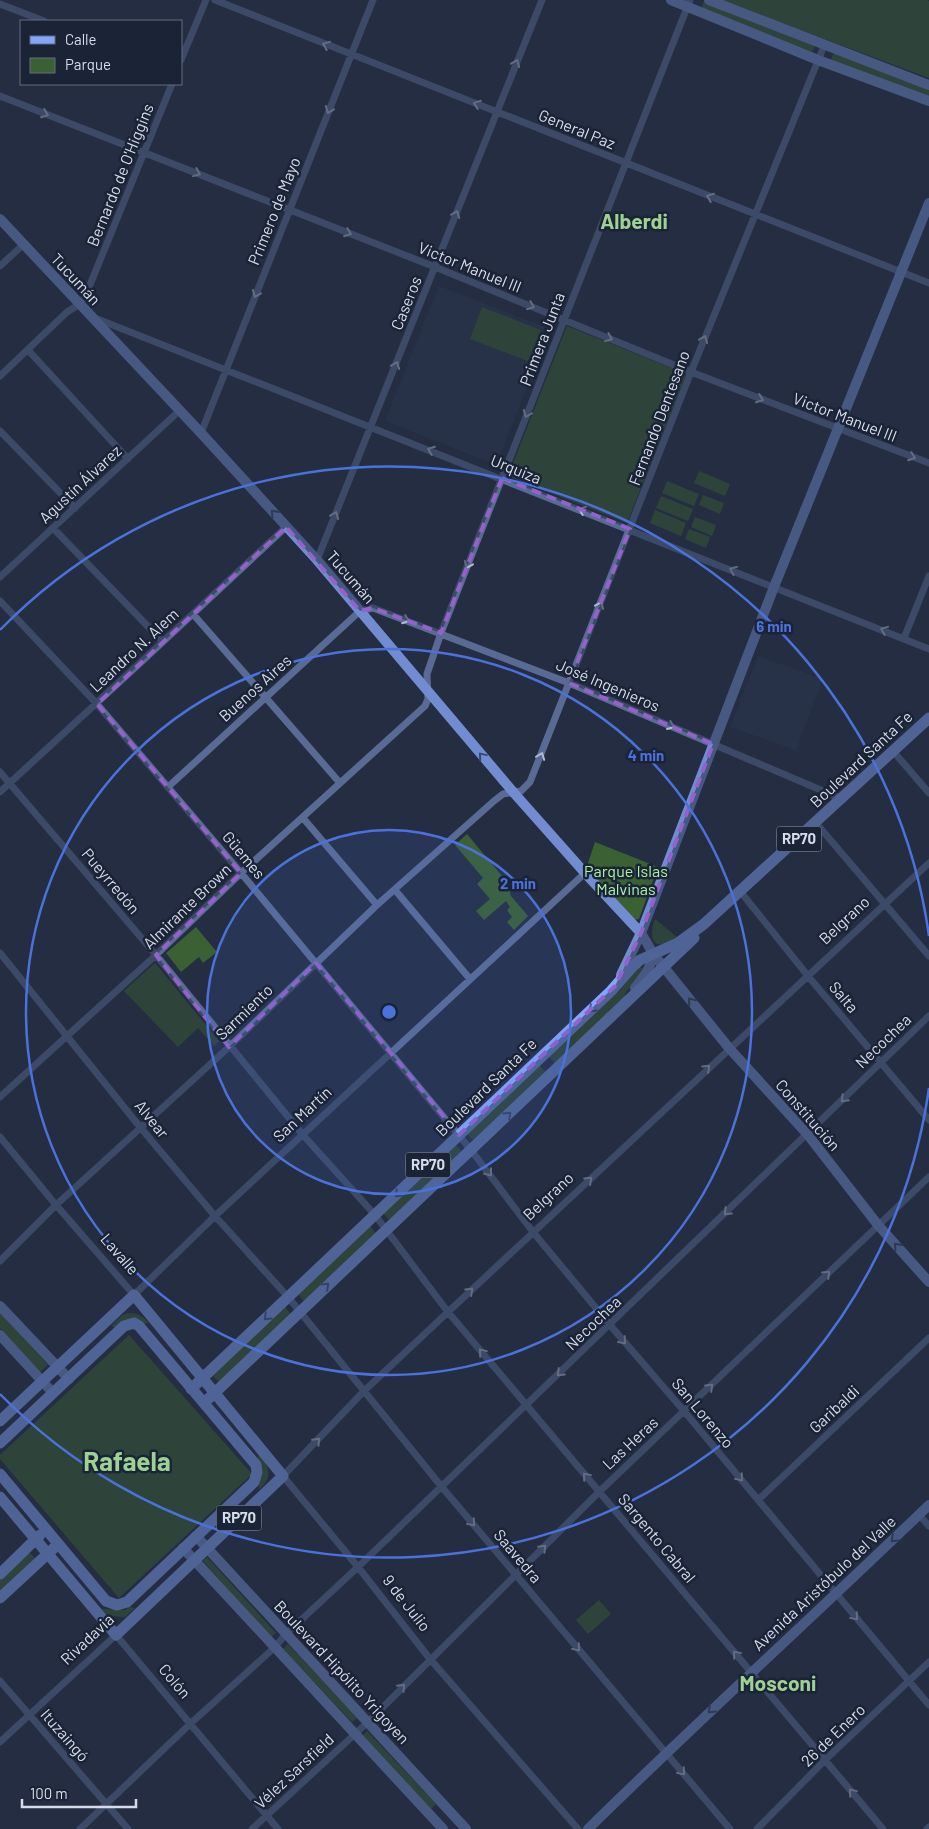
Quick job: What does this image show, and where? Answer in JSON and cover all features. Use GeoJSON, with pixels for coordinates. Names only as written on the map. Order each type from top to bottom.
{"type":"FeatureCollection","features":[{"type":"Feature","properties":{"kind":"main road","name":"Boulevard Santa Fe"},"geometry":{"type":"LineString","coordinates":[[191,1390],[540,1058],[615,986],[633,966],[640,960],[678,942],[704,924],[929,718]]}},
{"type":"Feature","properties":{"kind":"main road","name":"Boulevard Santa Fe"},"geometry":{"type":"LineString","coordinates":[[204,1403],[664,968],[696,936],[704,924]]}},
{"type":"Feature","properties":{"kind":"main road"},"geometry":{"type":"LineString","coordinates":[[540,1058],[553,1072]]}},
{"type":"Feature","properties":{"kind":"main road","name":"San Martín"},"geometry":{"type":"LineString","coordinates":[[0,1422],[134,1295]]}},
{"type":"Feature","properties":{"kind":"main road","name":"Lavalle"},"geometry":{"type":"LineString","coordinates":[[134,1295],[215,1392]]}},
{"type":"Feature","properties":{"kind":"main road"},"geometry":{"type":"LineString","coordinates":[[0,1443],[124,1326],[134,1324],[139,1326],[256,1465],[257,1472],[254,1482],[183,1548]]}},
{"type":"Feature","properties":{"kind":"main road","name":"9 de Julio"},"geometry":{"type":"LineString","coordinates":[[215,1392],[283,1476]]}},
{"type":"Feature","properties":{"kind":"main road"},"geometry":{"type":"LineString","coordinates":[[0,1474],[58,1544],[0,1598]]}},
{"type":"Feature","properties":{"kind":"main road","name":"Belgrano"},"geometry":{"type":"LineString","coordinates":[[195,1561],[283,1476]]}},
{"type":"Feature","properties":{"kind":"main road","name":"Colón"},"geometry":{"type":"LineString","coordinates":[[0,1497],[116,1635]]}},
{"type":"Feature","properties":{"kind":"main road"},"geometry":{"type":"LineString","coordinates":[[0,1574],[46,1530]]}},
{"type":"Feature","properties":{"kind":"main road","name":"Rivadavia"},"geometry":{"type":"LineString","coordinates":[[58,1544],[106,1601],[117,1605],[127,1602],[183,1548]]}},
{"type":"Feature","properties":{"kind":"main road","name":"Rivadavia"},"geometry":{"type":"LineString","coordinates":[[116,1635],[195,1561]]}},
{"type":"Feature","properties":{"kind":"street"},"geometry":{"type":"LineString","coordinates":[[182,58],[206,0]]}},
{"type":"Feature","properties":{"kind":"street","name":"General Paz"},"geometry":{"type":"LineString","coordinates":[[215,0],[929,283]]}},
{"type":"Feature","properties":{"kind":"street","name":"Primero de Mayo"},"geometry":{"type":"LineString","coordinates":[[201,433],[373,0]]}},
{"type":"Feature","properties":{"kind":"street","name":"Caseros"},"geometry":{"type":"LineString","coordinates":[[317,560],[542,0]]}},
{"type":"Feature","properties":{"kind":"street"},"geometry":{"type":"LineString","coordinates":[[671,0],[689,3],[818,60],[929,101]]}},
{"type":"Feature","properties":{"kind":"street"},"geometry":{"type":"LineString","coordinates":[[709,0],[929,85]]}},
{"type":"Feature","properties":{"kind":"street","name":"Primera Junta"},"geometry":{"type":"LineString","coordinates":[[427,690],[427,674],[441,633],[689,3]]}},
{"type":"Feature","properties":{"kind":"street"},"geometry":{"type":"LineString","coordinates":[[0,4],[41,20]]}},
{"type":"Feature","properties":{"kind":"street","name":"Fernando Dentesano"},"geometry":{"type":"LineString","coordinates":[[514,793],[521,791],[530,782],[691,372],[824,46]]}},
{"type":"Feature","properties":{"kind":"street","name":"Bernardo de O'Higgins"},"geometry":{"type":"LineString","coordinates":[[80,304],[85,297],[172,85]]}},
{"type":"Feature","properties":{"kind":"street","name":"Victor Manuel III"},"geometry":{"type":"LineString","coordinates":[[0,96],[435,267],[691,372],[929,463]]}},
{"type":"Feature","properties":{"kind":"street"},"geometry":{"type":"LineString","coordinates":[[615,986],[630,960],[641,933],[774,587],[839,430],[929,203]]}},
{"type":"Feature","properties":{"kind":"street","name":"Tucumán"},"geometry":{"type":"LineString","coordinates":[[0,219],[201,433],[317,560],[514,793],[641,933],[664,968]]}},
{"type":"Feature","properties":{"kind":"street"},"geometry":{"type":"LineString","coordinates":[[0,266],[24,244]]}},
{"type":"Feature","properties":{"kind":"street"},"geometry":{"type":"LineString","coordinates":[[0,376],[67,312],[80,304]]}},
{"type":"Feature","properties":{"kind":"street","name":"Urquiza"},"geometry":{"type":"LineString","coordinates":[[91,316],[929,649]]}},
{"type":"Feature","properties":{"kind":"street"},"geometry":{"type":"LineString","coordinates":[[28,350],[128,459]]}},
{"type":"Feature","properties":{"kind":"street","name":"Agustín Álvarez"},"geometry":{"type":"LineString","coordinates":[[0,577],[179,410]]}},
{"type":"Feature","properties":{"kind":"street"},"geometry":{"type":"LineString","coordinates":[[0,431],[75,508]]}},
{"type":"Feature","properties":{"kind":"street","name":"Leandro N. Alem"},"geometry":{"type":"LineString","coordinates":[[0,792],[286,527]]}},
{"type":"Feature","properties":{"kind":"street"},"geometry":{"type":"LineString","coordinates":[[53,528],[162,641]]}},
{"type":"Feature","properties":{"kind":"street"},"geometry":{"type":"LineString","coordinates":[[904,638],[929,576]]}},
{"type":"Feature","properties":{"kind":"street","name":"Güemes"},"geometry":{"type":"LineString","coordinates":[[0,601],[97,704],[241,873],[459,1135]]}},
{"type":"Feature","properties":{"kind":"street","name":"José Ingenieros"},"geometry":{"type":"LineString","coordinates":[[360,611],[373,608],[441,633],[569,683],[842,799]]}},
{"type":"Feature","properties":{"kind":"street","name":"Buenos Aires"},"geometry":{"type":"LineString","coordinates":[[168,787],[360,611]]}},
{"type":"Feature","properties":{"kind":"street"},"geometry":{"type":"LineString","coordinates":[[193,614],[340,783]]}},
{"type":"Feature","properties":{"kind":"street","name":"Almirante Brown"},"geometry":{"type":"LineString","coordinates":[[0,1097],[156,955],[241,873],[426,706],[428,699],[427,690]]}},
{"type":"Feature","properties":{"kind":"street"},"geometry":{"type":"LineString","coordinates":[[893,751],[929,794]]}},
{"type":"Feature","properties":{"kind":"street","name":"Pueyrredón"},"geometry":{"type":"LineString","coordinates":[[0,772],[156,955],[303,1135],[375,1215]]}},
{"type":"Feature","properties":{"kind":"street","name":"Sarmiento"},"geometry":{"type":"LineString","coordinates":[[0,1261],[56,1205],[229,1046],[377,905],[494,801],[504,794],[514,793]]}},
{"type":"Feature","properties":{"kind":"street"},"geometry":{"type":"LineString","coordinates":[[303,818],[377,905]]}},
{"type":"Feature","properties":{"kind":"street"},"geometry":{"type":"LineString","coordinates":[[816,823],[929,956]]}},
{"type":"Feature","properties":{"kind":"street","name":"Belgrano"},"geometry":{"type":"LineString","coordinates":[[283,1476],[364,1391],[728,1048],[929,863]]}},
{"type":"Feature","properties":{"kind":"street","name":"San Martín"},"geometry":{"type":"LineString","coordinates":[[134,1295],[215,1216],[585,873]]}},
{"type":"Feature","properties":{"kind":"street"},"geometry":{"type":"LineString","coordinates":[[395,890],[470,979]]}},
{"type":"Feature","properties":{"kind":"street","name":"Salta"},"geometry":{"type":"LineString","coordinates":[[740,891],[808,976],[929,1120]]}},
{"type":"Feature","properties":{"kind":"street","name":"Alvear"},"geometry":{"type":"LineString","coordinates":[[0,953],[140,1127],[215,1216],[288,1297]]}},
{"type":"Feature","properties":{"kind":"street"},"geometry":{"type":"LineString","coordinates":[[616,1012],[642,980],[654,955]]}},
{"type":"Feature","properties":{"kind":"street","name":"Constitución"},"geometry":{"type":"LineString","coordinates":[[664,968],[728,1048],[808,1135],[878,1225],[929,1282]]}},
{"type":"Feature","properties":{"kind":"street","name":"Necochea"},"geometry":{"type":"LineString","coordinates":[[80,1829],[190,1724],[274,1648],[286,1634],[610,1326],[929,1016]]}},
{"type":"Feature","properties":{"kind":"street","name":"San Lorenzo"},"geometry":{"type":"LineString","coordinates":[[459,1135],[533,1232],[610,1326],[684,1411],[929,1705]]}},
{"type":"Feature","properties":{"kind":"street","name":"Lavalle"},"geometry":{"type":"LineString","coordinates":[[0,1137],[134,1295]]}},
{"type":"Feature","properties":{"kind":"street","name":"Las Heras"},"geometry":{"type":"LineString","coordinates":[[355,1733],[600,1492],[929,1177]]}},
{"type":"Feature","properties":{"kind":"street","name":"Sargento Cabral"},"geometry":{"type":"LineString","coordinates":[[375,1215],[448,1312],[883,1829]]}},
{"type":"Feature","properties":{"kind":"street","name":"Saavedra"},"geometry":{"type":"LineString","coordinates":[[288,1297],[441,1486],[730,1829]]}},
{"type":"Feature","properties":{"kind":"street"},"geometry":{"type":"LineString","coordinates":[[0,1306],[69,1379]]}},
{"type":"Feature","properties":{"kind":"street"},"geometry":{"type":"LineString","coordinates":[[0,1335],[53,1393]]}},
{"type":"Feature","properties":{"kind":"street","name":"Garibaldi"},"geometry":{"type":"LineString","coordinates":[[758,1500],[929,1338]]}},
{"type":"Feature","properties":{"kind":"street","name":"9 de Julio"},"geometry":{"type":"LineString","coordinates":[[283,1476],[430,1659],[578,1829]]}},
{"type":"Feature","properties":{"kind":"street","name":"Avenida Aristóbulo del Valle"},"geometry":{"type":"LineString","coordinates":[[588,1829],[665,1753],[929,1505]]}},
{"type":"Feature","properties":{"kind":"street"},"geometry":{"type":"LineString","coordinates":[[919,1515],[929,1526]]}},
{"type":"Feature","properties":{"kind":"street","name":"Boulevard Hipólito Yrigoyen"},"geometry":{"type":"LineString","coordinates":[[196,1536],[466,1829]]}},
{"type":"Feature","properties":{"kind":"street","name":"Boulevard Hipólito Yrigoyen"},"geometry":{"type":"LineString","coordinates":[[183,1548],[443,1829]]}},
{"type":"Feature","properties":{"kind":"street","name":"Rivadavia"},"geometry":{"type":"LineString","coordinates":[[0,1742],[28,1714],[116,1635]]}},
{"type":"Feature","properties":{"kind":"street","name":"Colón"},"geometry":{"type":"LineString","coordinates":[[116,1635],[278,1829]]}},
{"type":"Feature","properties":{"kind":"street","name":"26 de Enero"},"geometry":{"type":"LineString","coordinates":[[757,1829],[825,1760],[929,1662]]}},
{"type":"Feature","properties":{"kind":"street","name":"Ituzaingó"},"geometry":{"type":"LineString","coordinates":[[0,1681],[128,1829]]}},
{"type":"Feature","properties":{"kind":"street","name":"Vélez Sarsfield"},"geometry":{"type":"LineString","coordinates":[[252,1829],[355,1733]]}},
{"type":"Feature","properties":{"kind":"street"},"geometry":{"type":"LineString","coordinates":[[433,1818],[446,1806]]}},
{"type":"Feature","properties":{"kind":"highlighted area"},"geometry":{"type":"Polygon","coordinates":[[[502,478],[630,529],[569,683],[713,744],[641,933],[615,986],[459,1135],[316,963],[229,1047],[156,955],[241,873],[97,704],[286,527],[360,611],[373,608],[441,633],[502,478]]]}},
{"type":"Feature","properties":{"kind":"shaded area"},"geometry":{"type":"Polygon","coordinates":[[[439,286],[550,329],[496,465],[385,421],[439,286]]]}},
{"type":"Feature","properties":{"kind":"shaded area"},"geometry":{"type":"Polygon","coordinates":[[[758,656],[823,679],[796,750],[730,727],[758,656]]]}},
{"type":"Feature","properties":{"kind":"green space"},"geometry":{"type":"Polygon","coordinates":[[[721,0],[929,1],[929,78],[721,0]]]}},
{"type":"Feature","properties":{"kind":"green space"},"geometry":{"type":"Polygon","coordinates":[[[704,1],[815,46],[812,52],[701,9],[704,1]]]}},
{"type":"Feature","properties":{"kind":"green space"},"geometry":{"type":"Polygon","coordinates":[[[834,52],[929,89],[929,97],[831,60],[834,52]]]}},
{"type":"Feature","properties":{"kind":"green space"},"geometry":{"type":"Polygon","coordinates":[[[482,307],[541,330],[528,361],[470,339],[482,307]]]}},
{"type":"Feature","properties":{"kind":"green space"},"geometry":{"type":"Polygon","coordinates":[[[567,326],[686,374],[627,523],[508,476],[567,326]]]}},
{"type":"Feature","properties":{"kind":"green space"},"geometry":{"type":"Polygon","coordinates":[[[699,471],[730,484],[725,496],[694,483],[699,471]]]}},
{"type":"Feature","properties":{"kind":"green space"},"geometry":{"type":"Polygon","coordinates":[[[667,481],[699,494],[694,506],[662,493],[667,481]]]}},
{"type":"Feature","properties":{"kind":"green space"},"geometry":{"type":"Polygon","coordinates":[[[703,495],[724,503],[720,514],[699,505],[703,495]]]}},
{"type":"Feature","properties":{"kind":"green space"},"geometry":{"type":"Polygon","coordinates":[[[661,496],[693,509],[688,521],[656,508],[661,496]]]}},
{"type":"Feature","properties":{"kind":"green space"},"geometry":{"type":"Polygon","coordinates":[[[655,510],[686,523],[681,536],[650,523],[655,510]]]}},
{"type":"Feature","properties":{"kind":"green space"},"geometry":{"type":"Polygon","coordinates":[[[695,517],[716,525],[712,536],[691,527],[695,517]]]}},
{"type":"Feature","properties":{"kind":"green space"},"geometry":{"type":"Polygon","coordinates":[[[689,529],[710,537],[706,548],[685,539],[689,529]]]}},
{"type":"Feature","properties":{"kind":"green space"},"geometry":{"type":"Polygon","coordinates":[[[467,834],[507,882],[511,896],[528,916],[514,930],[507,922],[512,917],[507,910],[510,907],[506,901],[484,920],[476,911],[490,899],[477,884],[483,878],[455,845],[467,834]]]}},
{"type":"Feature","properties":{"kind":"green space","name":"Parque Islas Malvinas"},"geometry":{"type":"Polygon","coordinates":[[[595,842],[658,867],[639,919],[633,920],[585,872],[595,842]]]}},
{"type":"Feature","properties":{"kind":"green space"},"geometry":{"type":"Polygon","coordinates":[[[655,919],[677,937],[663,944],[655,942],[652,935],[655,919]]]}},
{"type":"Feature","properties":{"kind":"green space"},"geometry":{"type":"Polygon","coordinates":[[[196,927],[217,952],[203,963],[199,957],[181,972],[166,953],[196,927]]]}},
{"type":"Feature","properties":{"kind":"green space"},"geometry":{"type":"Polygon","coordinates":[[[155,963],[219,1041],[214,1046],[198,1028],[178,1047],[124,991],[155,963]]]}},
{"type":"Feature","properties":{"kind":"green space"},"geometry":{"type":"Polygon","coordinates":[[[639,966],[644,971],[626,992],[624,998],[555,1063],[549,1057],[620,990],[639,966]]]}},
{"type":"Feature","properties":{"kind":"green space"},"geometry":{"type":"Polygon","coordinates":[[[539,1065],[546,1072],[473,1140],[467,1134],[539,1065]]]}},
{"type":"Feature","properties":{"kind":"green space"},"geometry":{"type":"Polygon","coordinates":[[[456,1145],[462,1152],[389,1220],[383,1213],[456,1145]]]}},
{"type":"Feature","properties":{"kind":"green space"},"geometry":{"type":"Polygon","coordinates":[[[370,1226],[376,1233],[304,1301],[298,1294],[370,1226]]]}},
{"type":"Feature","properties":{"kind":"green space"},"geometry":{"type":"Polygon","coordinates":[[[285,1307],[291,1314],[219,1382],[213,1376],[285,1307]]]}},
{"type":"Feature","properties":{"kind":"green space"},"geometry":{"type":"Polygon","coordinates":[[[0,1313],[48,1365],[40,1372],[0,1328],[0,1313]]]}},
{"type":"Feature","properties":{"kind":"green space"},"geometry":{"type":"Polygon","coordinates":[[[128,1313],[140,1315],[149,1323],[117,1328],[111,1326],[122,1315],[128,1313]]]}},
{"type":"Feature","properties":{"kind":"green space"},"geometry":{"type":"Polygon","coordinates":[[[129,1335],[252,1474],[119,1598],[0,1459],[0,1455],[129,1335]]]}},
{"type":"Feature","properties":{"kind":"green space"},"geometry":{"type":"Polygon","coordinates":[[[259,1454],[268,1468],[268,1476],[259,1490],[257,1460],[259,1454]]]}},
{"type":"Feature","properties":{"kind":"green space"},"geometry":{"type":"Polygon","coordinates":[[[29,1552],[36,1559],[0,1593],[0,1579],[29,1552]]]}},
{"type":"Feature","properties":{"kind":"green space"},"geometry":{"type":"Polygon","coordinates":[[[207,1557],[276,1633],[271,1637],[203,1561],[207,1557]]]}},
{"type":"Feature","properties":{"kind":"green space"},"geometry":{"type":"Polygon","coordinates":[[[599,1600],[611,1614],[588,1634],[576,1620],[599,1600]]]}},
{"type":"Feature","properties":{"kind":"green space"},"geometry":{"type":"Polygon","coordinates":[[[129,1607],[135,1608],[125,1617],[108,1616],[101,1609],[125,1610],[129,1607]]]}},
{"type":"Feature","properties":{"kind":"green space"},"geometry":{"type":"Polygon","coordinates":[[[288,1644],[357,1718],[352,1722],[283,1649],[288,1644]]]}},
{"type":"Feature","properties":{"kind":"green space"},"geometry":{"type":"Polygon","coordinates":[[[367,1731],[436,1804],[431,1809],[363,1735],[367,1731]]]}},
{"type":"Feature","properties":{"kind":"district","name":"Alberdi"},"geometry":{"type":"Point","coordinates":[634,222]}},
{"type":"Feature","properties":{"kind":"district","name":"Rafaela"},"geometry":{"type":"Point","coordinates":[127,1462]}},
{"type":"Feature","properties":{"kind":"district","name":"Mosconi"},"geometry":{"type":"Point","coordinates":[778,1684]}}]}
